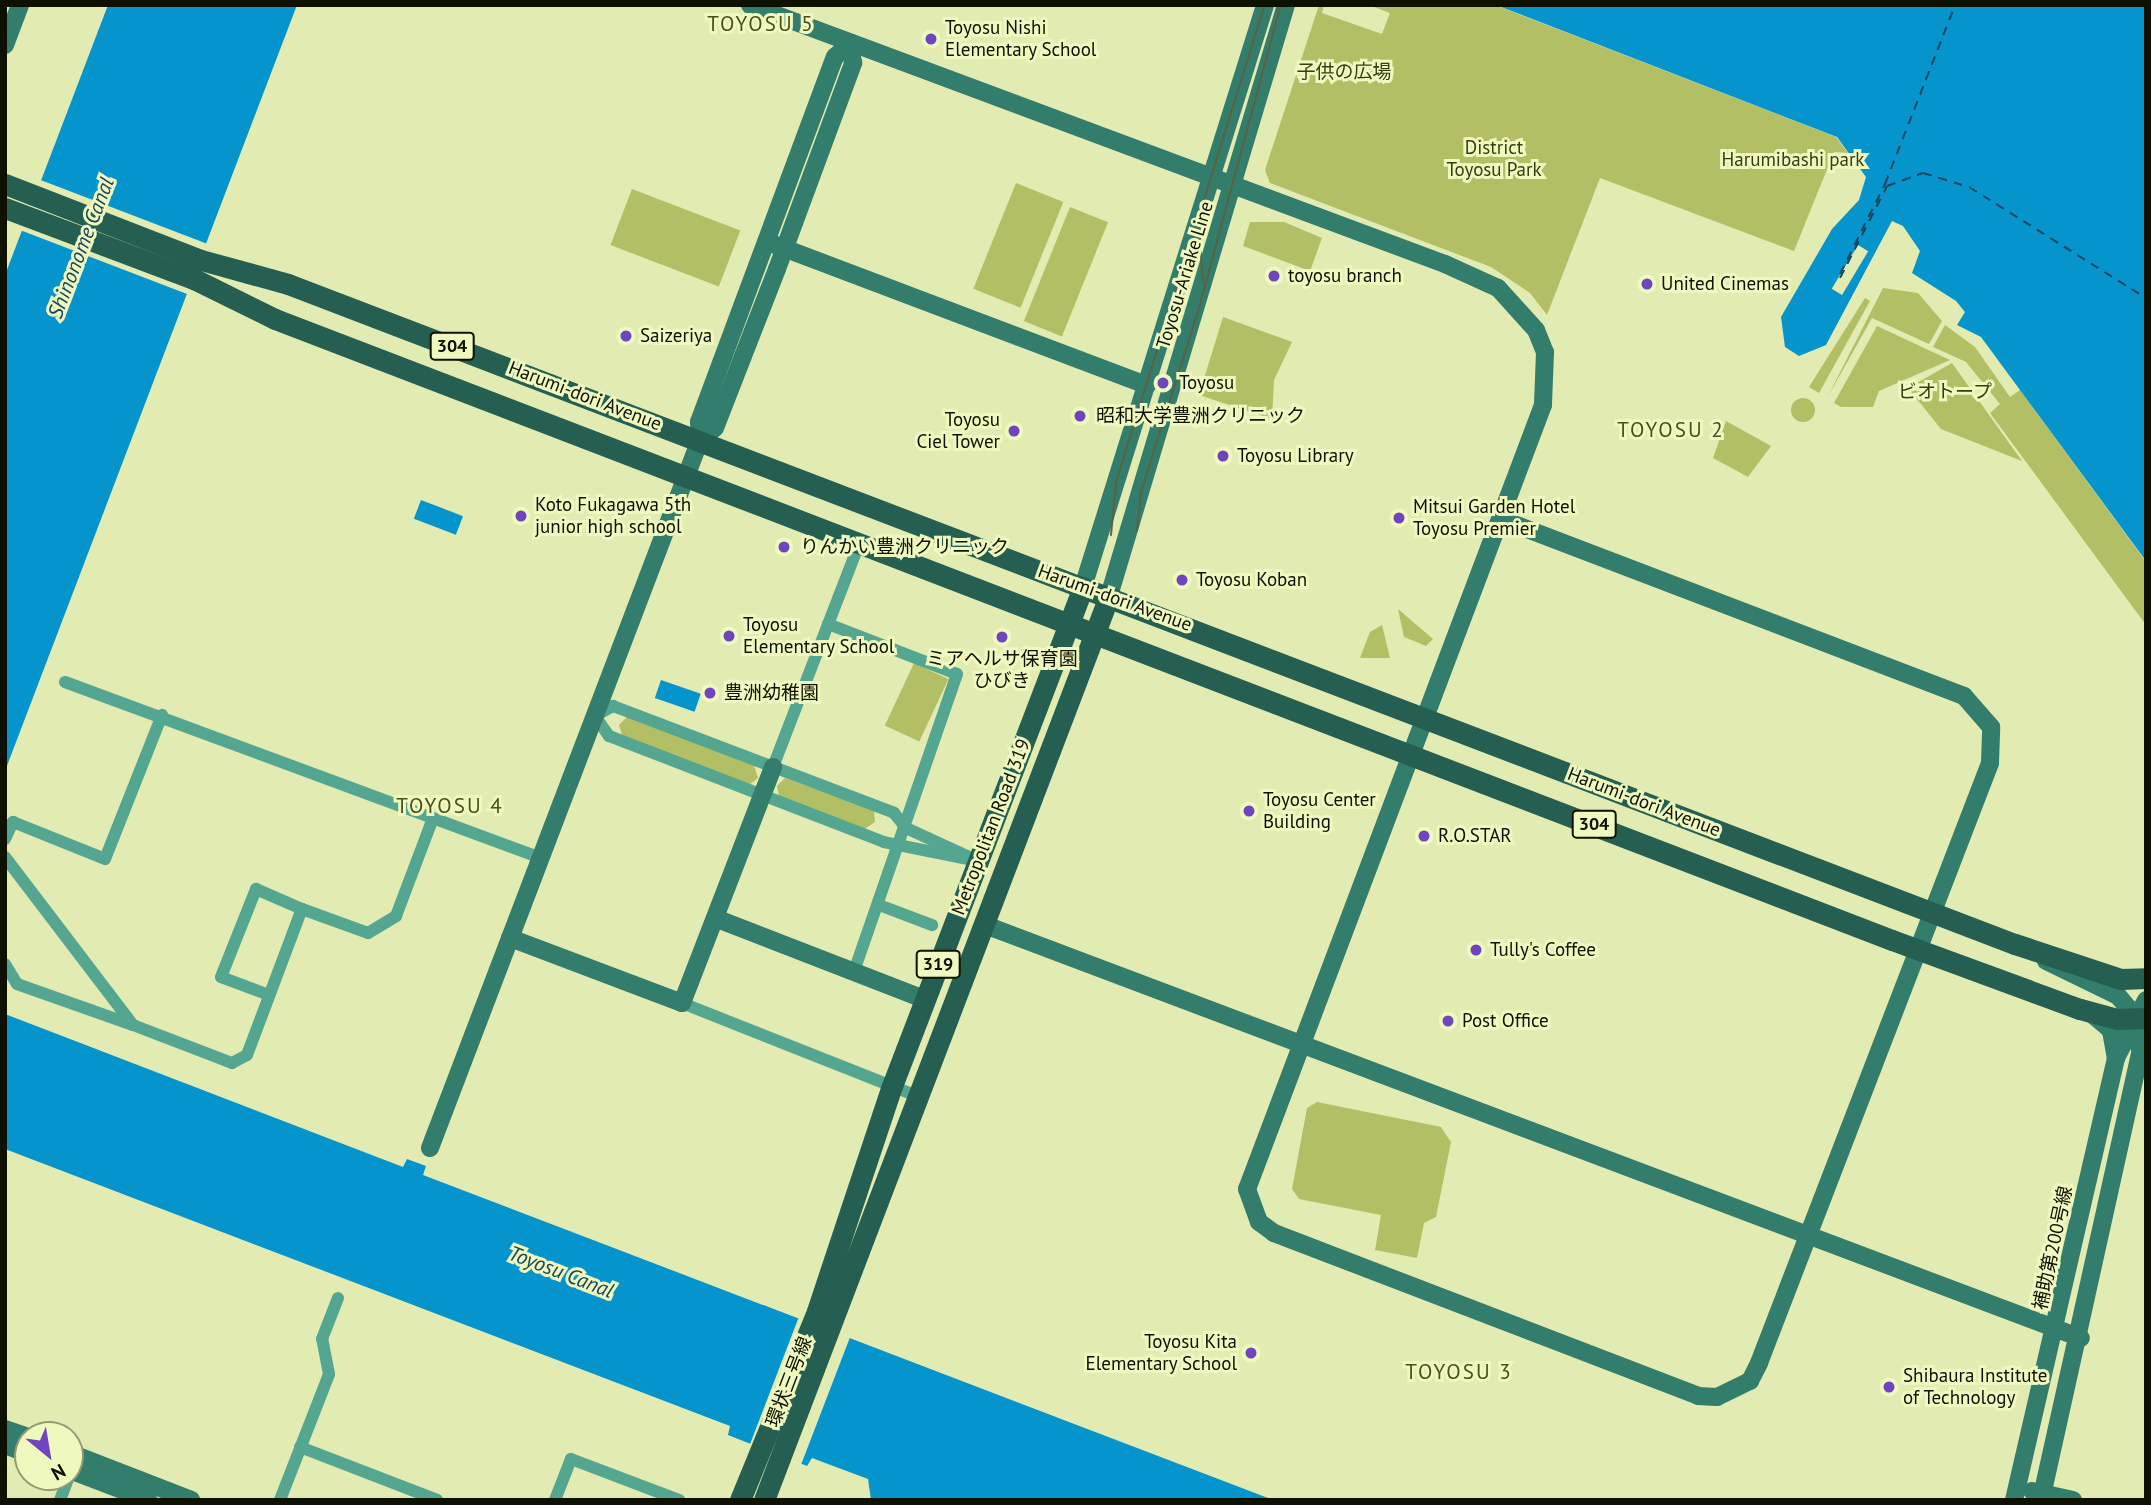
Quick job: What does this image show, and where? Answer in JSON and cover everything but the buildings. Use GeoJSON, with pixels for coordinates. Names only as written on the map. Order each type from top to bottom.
{"type":"FeatureCollection","features":[{"type":"Feature","properties":{"kind":"main road","name":"Harumi-dori Avenue"},"geometry":{"type":"LineString","coordinates":[[5,184],[20,206],[198,269],[288,284],[2015,944],[2120,979],[2146,978]]}},
{"type":"Feature","properties":{"kind":"main road","name":"Harumi-dori Avenue"},"geometry":{"type":"LineString","coordinates":[[198,269],[275,319],[1071,621],[1409,756],[1700,863],[1918,950],[2091,1013],[2140,1015]]}},
{"type":"Feature","properties":{"kind":"main road"},"geometry":{"type":"LineString","coordinates":[[428,377],[443,342]]}},
{"type":"Feature","properties":{"kind":"main road"},"geometry":{"type":"LineString","coordinates":[[554,426],[567,390]]}},
{"type":"Feature","properties":{"kind":"main road","name":"319"},"geometry":{"type":"LineString","coordinates":[[1071,621],[1083,587]]}},
{"type":"Feature","properties":{"kind":"main road","name":"319"},"geometry":{"type":"LineString","coordinates":[[1097,632],[1109,596]]}},
{"type":"Feature","properties":{"kind":"main road","name":"Metropolitan Road 319"},"geometry":{"type":"LineString","coordinates":[[825,1314],[892,1086],[1071,621]]}},
{"type":"Feature","properties":{"kind":"main road","name":"Metropolitan Road 319"},"geometry":{"type":"LineString","coordinates":[[825,1314],[919,1097],[1097,632]]}},
{"type":"Feature","properties":{"kind":"main road"},"geometry":{"type":"LineString","coordinates":[[1638,840],[1667,832],[1664,818],[1651,804]]}},
{"type":"Feature","properties":{"kind":"main road"},"geometry":{"type":"LineString","coordinates":[[1700,863],[1687,840],[1710,827]]}},
{"type":"Feature","properties":{"kind":"main road","name":"環状三号線"},"geometry":{"type":"LineString","coordinates":[[770,1456],[825,1314]]}},
{"type":"Feature","properties":{"kind":"main road","name":"319"},"geometry":{"type":"LineString","coordinates":[[740,1500],[770,1456]]}},
{"type":"Feature","properties":{"kind":"main road","name":"319"},"geometry":{"type":"LineString","coordinates":[[764,1500],[770,1456]]}},
{"type":"Feature","properties":{"kind":"street"},"geometry":{"type":"LineString","coordinates":[[5,45],[20,5]]}},
{"type":"Feature","properties":{"kind":"street"},"geometry":{"type":"LineString","coordinates":[[750,5],[1480,279],[1519,306],[1545,352],[1546,383],[1501,519],[1250,1172],[1247,1189],[1259,1222],[1274,1233],[1686,1391],[1717,1397],[1750,1381],[1808,1238],[1992,755],[1991,727],[1975,703],[1501,519]]}},
{"type":"Feature","properties":{"kind":"street","name":"Toyosu-Ariake Line"},"geometry":{"type":"LineString","coordinates":[[1083,587],[1214,178],[1265,5]]}},
{"type":"Feature","properties":{"kind":"street","name":"Toyosu-Ariake Line"},"geometry":{"type":"LineString","coordinates":[[1109,596],[1234,186],[1286,5]]}},
{"type":"Feature","properties":{"kind":"street"},"geometry":{"type":"LineString","coordinates":[[430,1148],[686,477],[699,440],[699,422],[835,57],[850,43]]}},
{"type":"Feature","properties":{"kind":"street"},"geometry":{"type":"LineString","coordinates":[[699,440],[715,428],[785,248],[853,63],[850,43]]}},
{"type":"Feature","properties":{"kind":"street"},"geometry":{"type":"LineString","coordinates":[[767,242],[1147,385]]}},
{"type":"Feature","properties":{"kind":"street"},"geometry":{"type":"LineString","coordinates":[[682,1003],[860,542]]}},
{"type":"Feature","properties":{"kind":"street"},"geometry":{"type":"LineString","coordinates":[[828,624],[957,674],[903,817],[906,828],[854,972]]}},
{"type":"Feature","properties":{"kind":"street"},"geometry":{"type":"LineString","coordinates":[[65,682],[162,715],[541,858]]}},
{"type":"Feature","properties":{"kind":"street"},"geometry":{"type":"LineString","coordinates":[[595,716],[613,706],[894,813],[906,828],[1005,872]]}},
{"type":"Feature","properties":{"kind":"street"},"geometry":{"type":"LineString","coordinates":[[5,839],[12,821],[105,859],[162,715]]}},
{"type":"Feature","properties":{"kind":"street"},"geometry":{"type":"LineString","coordinates":[[595,716],[608,736],[762,795],[950,860],[978,861]]}},
{"type":"Feature","properties":{"kind":"street"},"geometry":{"type":"LineString","coordinates":[[269,995],[221,977],[257,889],[368,933],[396,916],[433,818]]}},
{"type":"Feature","properties":{"kind":"street"},"geometry":{"type":"LineString","coordinates":[[5,857],[133,1025]]}},
{"type":"Feature","properties":{"kind":"street"},"geometry":{"type":"LineString","coordinates":[[879,905],[932,925]]}},
{"type":"Feature","properties":{"kind":"street"},"geometry":{"type":"LineString","coordinates":[[5,964],[17,984],[240,1062],[303,909]]}},
{"type":"Feature","properties":{"kind":"street"},"geometry":{"type":"LineString","coordinates":[[715,918],[924,999]]}},
{"type":"Feature","properties":{"kind":"street"},"geometry":{"type":"LineString","coordinates":[[985,925],[1808,1238],[2081,1338]]}},
{"type":"Feature","properties":{"kind":"street"},"geometry":{"type":"LineString","coordinates":[[510,938],[919,1097]]}},
{"type":"Feature","properties":{"kind":"street"},"geometry":{"type":"LineString","coordinates":[[2015,944],[2112,992],[2140,1015],[2141,1058],[2081,1338],[2042,1497]]}},
{"type":"Feature","properties":{"kind":"street","name":"補助第200号線"},"geometry":{"type":"LineString","coordinates":[[2016,1494],[2116,1059],[2111,1030],[2091,1013]]}},
{"type":"Feature","properties":{"kind":"street"},"geometry":{"type":"LineString","coordinates":[[2116,1059],[2140,1015]]}},
{"type":"Feature","properties":{"kind":"street"},"geometry":{"type":"LineString","coordinates":[[2128,1113],[2146,1086]]}},
{"type":"Feature","properties":{"kind":"street"},"geometry":{"type":"LineString","coordinates":[[280,1500],[329,1374],[322,1339],[338,1298]]}},
{"type":"Feature","properties":{"kind":"street"},"geometry":{"type":"LineString","coordinates":[[300,1447],[437,1500]]}},
{"type":"Feature","properties":{"kind":"street"},"geometry":{"type":"LineString","coordinates":[[555,1500],[571,1458],[679,1500]]}},
{"type":"Feature","properties":{"kind":"street"},"geometry":{"type":"LineString","coordinates":[[84,1471],[191,1500]]}},
{"type":"Feature","properties":{"kind":"street"},"geometry":{"type":"LineString","coordinates":[[84,1473],[145,1499]]}},
{"type":"Feature","properties":{"kind":"street"},"geometry":{"type":"LineString","coordinates":[[2016,1494],[2073,1500]]}},
{"type":"Feature","properties":{"kind":"green space","name":"District Toyosu Park"},"geometry":{"type":"Polygon","coordinates":[[[1319,5],[1324,5],[1322,13],[1382,34],[1390,13],[1369,5],[1495,5],[1836,137],[1848,153],[1834,152],[1794,251],[1600,178],[1547,315],[1530,293],[1491,267],[1270,183],[1265,170],[1319,5]]]}},
{"type":"Feature","properties":{"kind":"green space"},"geometry":{"type":"Polygon","coordinates":[[[1016,183],[1063,202],[1021,308],[973,289],[1016,183]]]}},
{"type":"Feature","properties":{"kind":"green space"},"geometry":{"type":"Polygon","coordinates":[[[632,189],[740,231],[719,287],[610,245],[632,189]]]}},
{"type":"Feature","properties":{"kind":"green space"},"geometry":{"type":"Polygon","coordinates":[[[1070,207],[1108,222],[1062,336],[1024,321],[1070,207]]]}},
{"type":"Feature","properties":{"kind":"green space"},"geometry":{"type":"Polygon","coordinates":[[[1250,222],[1284,222],[1322,238],[1310,271],[1243,246],[1250,222]]]}},
{"type":"Feature","properties":{"kind":"green space"},"geometry":{"type":"Polygon","coordinates":[[[1883,288],[1918,293],[1942,321],[1929,344],[1872,318],[1827,398],[1883,288]]]}},
{"type":"Feature","properties":{"kind":"green space"},"geometry":{"type":"Polygon","coordinates":[[[1865,298],[1870,301],[1819,393],[1809,387],[1865,298]]]}},
{"type":"Feature","properties":{"kind":"green space"},"geometry":{"type":"Polygon","coordinates":[[[1223,317],[1292,342],[1274,380],[1272,419],[1199,395],[1223,317]]]}},
{"type":"Feature","properties":{"kind":"green space"},"geometry":{"type":"Polygon","coordinates":[[[1945,325],[1975,347],[2010,397],[2020,390],[2146,562],[2146,625],[1990,413],[2000,404],[1966,362],[1933,347],[1945,325]]]}},
{"type":"Feature","properties":{"kind":"green space"},"geometry":{"type":"Polygon","coordinates":[[[1877,326],[1950,360],[1879,391],[1873,407],[1841,407],[1834,403],[1877,326]]]}},
{"type":"Feature","properties":{"kind":"green space","name":"ビオトープ"},"geometry":{"type":"Polygon","coordinates":[[[1952,363],[2022,461],[1941,429],[1908,388],[1952,363]]]}},
{"type":"Feature","properties":{"kind":"green space"},"geometry":{"type":"Polygon","coordinates":[[[1803,398],[1811,402],[1815,410],[1811,418],[1803,422],[1795,418],[1791,410],[1795,402],[1803,398]]]}},
{"type":"Feature","properties":{"kind":"green space"},"geometry":{"type":"Polygon","coordinates":[[[1726,421],[1771,446],[1748,477],[1713,458],[1726,421]]]}},
{"type":"Feature","properties":{"kind":"green space"},"geometry":{"type":"Polygon","coordinates":[[[1398,609],[1433,639],[1426,646],[1404,637],[1398,609]]]}},
{"type":"Feature","properties":{"kind":"green space"},"geometry":{"type":"Polygon","coordinates":[[[1382,625],[1390,658],[1360,658],[1370,632],[1382,625]]]}},
{"type":"Feature","properties":{"kind":"green space"},"geometry":{"type":"Polygon","coordinates":[[[914,663],[948,679],[919,742],[885,726],[914,663]]]}},
{"type":"Feature","properties":{"kind":"green space"},"geometry":{"type":"Polygon","coordinates":[[[627,717],[754,765],[758,778],[749,785],[623,738],[619,725],[627,717]]]}},
{"type":"Feature","properties":{"kind":"green space"},"geometry":{"type":"Polygon","coordinates":[[[785,778],[874,811],[875,822],[863,830],[779,796],[777,786],[785,778]]]}},
{"type":"Feature","properties":{"kind":"green space"},"geometry":{"type":"Polygon","coordinates":[[[1317,1102],[1441,1127],[1451,1142],[1436,1217],[1424,1223],[1417,1258],[1375,1250],[1381,1215],[1299,1199],[1292,1189],[1307,1108],[1317,1102]]]}},
{"type":"Feature","properties":{"kind":"water","name":"Shinonome Canal"},"geometry":{"type":"Polygon","coordinates":[[[108,5],[297,5],[5,771],[5,275],[108,5]]]}},
{"type":"Feature","properties":{"kind":"water"},"geometry":{"type":"Polygon","coordinates":[[[1496,5],[2146,5],[2146,561],[1981,337],[1957,325],[1965,312],[1956,301],[1912,273],[1920,251],[1903,226],[1892,221],[1826,345],[1799,356],[1785,347],[1781,317],[1832,229],[1859,200],[1866,177],[1837,137],[1496,5]]]}},
{"type":"Feature","properties":{"kind":"water"},"geometry":{"type":"Polygon","coordinates":[[[421,500],[463,516],[456,535],[414,519],[421,500]]]}},
{"type":"Feature","properties":{"kind":"water"},"geometry":{"type":"Polygon","coordinates":[[[661,680],[701,694],[695,712],[655,698],[661,680]]]}},
{"type":"Feature","properties":{"kind":"water","name":"Toyosu Canal"},"geometry":{"type":"Polygon","coordinates":[[[5,1014],[403,1167],[407,1159],[426,1166],[423,1175],[1273,1500],[871,1500],[868,1479],[812,1458],[807,1466],[728,1435],[730,1426],[5,1149],[5,1014]]]}},
{"type":"Feature","properties":{"kind":"pier"},"geometry":{"type":"Polygon","coordinates":[[[38,179],[207,244],[188,294],[19,229],[38,179]]]}},
{"type":"Feature","properties":{"kind":"pier"},"geometry":{"type":"Polygon","coordinates":[[[1858,245],[1868,251],[1842,295],[1832,289],[1858,245]]]}},
{"type":"Feature","properties":{"kind":"pier"},"geometry":{"type":"Polygon","coordinates":[[[800,1314],[851,1334],[800,1466],[749,1447],[800,1314]]]}},
{"type":"Feature","properties":{"kind":"ferry route"},"geometry":{"type":"LineString","coordinates":[[1840,274],[1885,184],[1955,5]]}},
{"type":"Feature","properties":{"kind":"ferry route"},"geometry":{"type":"LineString","coordinates":[[1840,278],[1887,186],[1923,173],[1969,187],[2146,298]]}},
{"type":"Feature","properties":{"kind":"tram line"},"geometry":{"type":"LineString","coordinates":[[1111,535],[1116,482],[1265,5]]}},
{"type":"Feature","properties":{"kind":"tram line"},"geometry":{"type":"LineString","coordinates":[[1137,531],[1141,492],[1199,308],[1281,5]]}},
{"type":"Feature","properties":{"kind":"tram line"},"geometry":{"type":"LineString","coordinates":[[1199,228],[1203,281]]}},
{"type":"Feature","properties":{"kind":"place","name":"Toyosu Nishi Elementary School"},"geometry":{"type":"Point","coordinates":[931,39]}},
{"type":"Feature","properties":{"kind":"place","name":"toyosu branch"},"geometry":{"type":"Point","coordinates":[1274,276]}},
{"type":"Feature","properties":{"kind":"place","name":"United Cinemas"},"geometry":{"type":"Point","coordinates":[1647,284]}},
{"type":"Feature","properties":{"kind":"place","name":"Saizeriya"},"geometry":{"type":"Point","coordinates":[626,336]}},
{"type":"Feature","properties":{"kind":"place","name":"Toyosu"},"geometry":{"type":"Point","coordinates":[1163,383]}},
{"type":"Feature","properties":{"kind":"place","name":"昭和大学豊洲クリニック"},"geometry":{"type":"Point","coordinates":[1080,416]}},
{"type":"Feature","properties":{"kind":"place","name":"Toyosu Ciel Tower"},"geometry":{"type":"Point","coordinates":[1014,431]}},
{"type":"Feature","properties":{"kind":"place","name":"Toyosu Library"},"geometry":{"type":"Point","coordinates":[1223,456]}},
{"type":"Feature","properties":{"kind":"place","name":"Koto Fukagawa 5th junior high school"},"geometry":{"type":"Point","coordinates":[521,516]}},
{"type":"Feature","properties":{"kind":"place","name":"Mitsui Garden Hotel Toyosu Premier"},"geometry":{"type":"Point","coordinates":[1399,518]}},
{"type":"Feature","properties":{"kind":"place","name":"りんかい豊洲クリニック"},"geometry":{"type":"Point","coordinates":[784,547]}},
{"type":"Feature","properties":{"kind":"place","name":"Toyosu Koban"},"geometry":{"type":"Point","coordinates":[1182,580]}},
{"type":"Feature","properties":{"kind":"place","name":"Toyosu Elementary School"},"geometry":{"type":"Point","coordinates":[729,636]}},
{"type":"Feature","properties":{"kind":"place","name":"ミアヘルサ保育園 ひびき"},"geometry":{"type":"Point","coordinates":[1002,637]}},
{"type":"Feature","properties":{"kind":"place","name":"豊洲幼稚園"},"geometry":{"type":"Point","coordinates":[710,693]}},
{"type":"Feature","properties":{"kind":"place","name":"Toyosu Center Building"},"geometry":{"type":"Point","coordinates":[1249,811]}},
{"type":"Feature","properties":{"kind":"place","name":"R.O.STAR"},"geometry":{"type":"Point","coordinates":[1424,836]}},
{"type":"Feature","properties":{"kind":"place","name":"Tully's Coffee"},"geometry":{"type":"Point","coordinates":[1476,950]}},
{"type":"Feature","properties":{"kind":"place","name":"Post Office"},"geometry":{"type":"Point","coordinates":[1448,1021]}},
{"type":"Feature","properties":{"kind":"place","name":"Toyosu Kita Elementary School"},"geometry":{"type":"Point","coordinates":[1251,1353]}},
{"type":"Feature","properties":{"kind":"place","name":"Shibaura Institute of Technology"},"geometry":{"type":"Point","coordinates":[1889,1387]}},
{"type":"Feature","properties":{"kind":"district","name":"TOYOSU 5"},"geometry":{"type":"Point","coordinates":[761,24]}},
{"type":"Feature","properties":{"kind":"district","name":"TOYOSU 2"},"geometry":{"type":"Point","coordinates":[1671,430]}},
{"type":"Feature","properties":{"kind":"district","name":"TOYOSU 4"},"geometry":{"type":"Point","coordinates":[450,806]}},
{"type":"Feature","properties":{"kind":"district","name":"TOYOSU 3"},"geometry":{"type":"Point","coordinates":[1459,1372]}},
{"type":"Feature","properties":{"kind":"park label","name":"子供の広場"},"geometry":{"type":"Point","coordinates":[1344,72]}},
{"type":"Feature","properties":{"kind":"park label","name":"Harumibashi park"},"geometry":{"type":"Point","coordinates":[1793,160]}}]}
